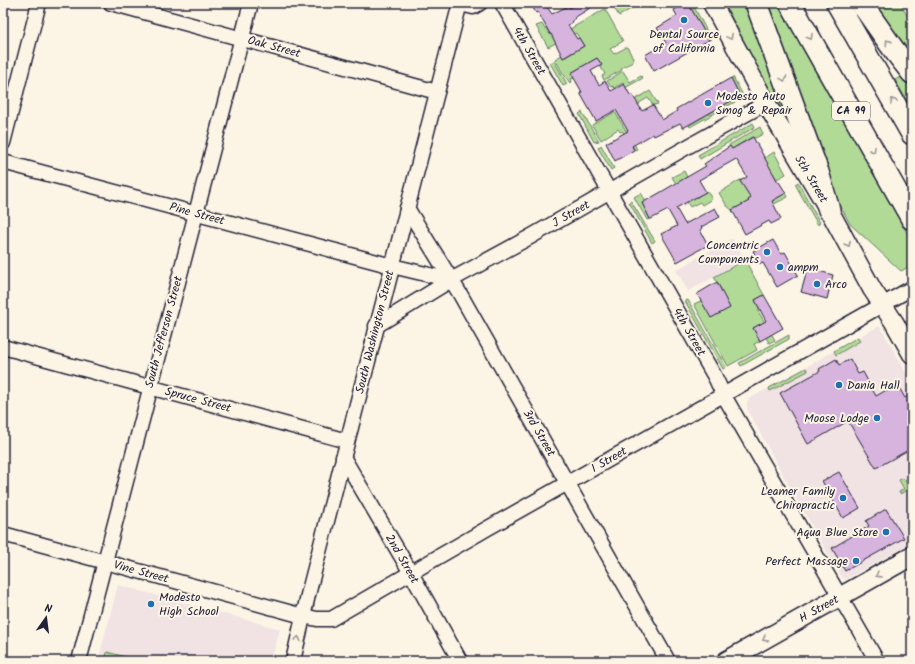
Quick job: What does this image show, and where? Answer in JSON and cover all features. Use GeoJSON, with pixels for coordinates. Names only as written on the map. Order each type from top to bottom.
{"type":"FeatureCollection","features":[{"type":"Feature","properties":{"kind":"highway"},"geometry":{"type":"LineString","coordinates":[[756,3],[818,172],[829,210]]}},
{"type":"Feature","properties":{"kind":"highway","name":"CA 99"},"geometry":{"type":"LineString","coordinates":[[790,3],[912,219]]}},
{"type":"Feature","properties":{"kind":"highway"},"geometry":{"type":"LineString","coordinates":[[837,3],[912,134]]}},
{"type":"Feature","properties":{"kind":"highway"},"geometry":{"type":"LineString","coordinates":[[861,3],[912,73]]}},
{"type":"Feature","properties":{"kind":"main road","name":"5th Street"},"geometry":{"type":"LineString","coordinates":[[712,3],[766,103],[829,210],[872,289],[912,354]]}},
{"type":"Feature","properties":{"kind":"main road","name":"H Street"},"geometry":{"type":"LineString","coordinates":[[726,661],[912,556]]}},
{"type":"Feature","properties":{"kind":"street"},"geometry":{"type":"LineString","coordinates":[[3,143],[39,3]]}},
{"type":"Feature","properties":{"kind":"street","name":"Oak Street"},"geometry":{"type":"LineString","coordinates":[[111,3],[436,92]]}},
{"type":"Feature","properties":{"kind":"street","name":"South Jefferson Street"},"geometry":{"type":"LineString","coordinates":[[79,661],[251,3]]}},
{"type":"Feature","properties":{"kind":"street"},"geometry":{"type":"LineString","coordinates":[[460,3],[473,7],[480,3]]}},
{"type":"Feature","properties":{"kind":"street","name":"South Washington Street"},"geometry":{"type":"LineString","coordinates":[[293,661],[376,326],[460,3]]}},
{"type":"Feature","properties":{"kind":"street","name":"4th Street"},"geometry":{"type":"LineString","coordinates":[[502,3],[877,661]]}},
{"type":"Feature","properties":{"kind":"street","name":"J Street"},"geometry":{"type":"LineString","coordinates":[[376,326],[451,280],[530,237],[766,103]]}},
{"type":"Feature","properties":{"kind":"street","name":"Pine Street"},"geometry":{"type":"LineString","coordinates":[[3,162],[392,266],[451,280]]}},
{"type":"Feature","properties":{"kind":"street","name":"3rd Street"},"geometry":{"type":"LineString","coordinates":[[407,208],[451,280],[668,661]]}},
{"type":"Feature","properties":{"kind":"street","name":"I Street"},"geometry":{"type":"LineString","coordinates":[[303,616],[317,619],[331,619],[488,528],[912,288]]}},
{"type":"Feature","properties":{"kind":"street","name":"Spruce Street"},"geometry":{"type":"LineString","coordinates":[[3,347],[347,441]]}},
{"type":"Feature","properties":{"kind":"street","name":"2nd Street"},"geometry":{"type":"LineString","coordinates":[[343,457],[411,573],[460,661]]}},
{"type":"Feature","properties":{"kind":"street","name":"Vine Street"},"geometry":{"type":"LineString","coordinates":[[3,534],[303,616]]}},
{"type":"Feature","properties":{"kind":"shaded area"},"geometry":{"type":"Polygon","coordinates":[[[732,238],[745,260],[688,291],[676,270],[732,238]]]}},
{"type":"Feature","properties":{"kind":"shaded area"},"geometry":{"type":"Polygon","coordinates":[[[877,327],[880,327],[882,330],[912,383],[912,543],[844,579],[839,573],[793,493],[747,409],[747,403],[749,399],[877,327]]]}},
{"type":"Feature","properties":{"kind":"shaded area","name":"Modesto High School"},"geometry":{"type":"Polygon","coordinates":[[[118,585],[280,629],[271,661],[98,661],[118,585]]]}},
{"type":"Feature","properties":{"kind":"green space"},"geometry":{"type":"Polygon","coordinates":[[[611,3],[641,3],[619,16],[611,3]]]}},
{"type":"Feature","properties":{"kind":"green space"},"geometry":{"type":"Polygon","coordinates":[[[688,3],[692,3],[711,39],[709,40],[688,3]]]}},
{"type":"Feature","properties":{"kind":"green space"},"geometry":{"type":"Polygon","coordinates":[[[724,3],[748,3],[790,117],[785,120],[724,3]]]}},
{"type":"Feature","properties":{"kind":"green space"},"geometry":{"type":"Polygon","coordinates":[[[761,3],[777,3],[912,242],[912,265],[901,271],[850,224],[833,192],[761,3]]]}},
{"type":"Feature","properties":{"kind":"green space"},"geometry":{"type":"Polygon","coordinates":[[[868,3],[900,3],[912,24],[912,58],[868,3]]]}},
{"type":"Feature","properties":{"kind":"green space"},"geometry":{"type":"Polygon","coordinates":[[[605,9],[623,41],[610,49],[614,54],[627,47],[633,58],[633,62],[621,68],[622,70],[604,80],[602,76],[605,74],[597,58],[571,73],[574,78],[571,79],[572,81],[570,83],[555,59],[562,55],[564,58],[584,46],[576,33],[548,47],[536,26],[542,24],[545,29],[547,28],[550,34],[553,33],[556,37],[605,9]]]}},
{"type":"Feature","properties":{"kind":"green space"},"geometry":{"type":"Polygon","coordinates":[[[554,61],[567,84],[563,86],[550,63],[554,61]]]}},
{"type":"Feature","properties":{"kind":"green space"},"geometry":{"type":"Polygon","coordinates":[[[623,71],[630,82],[641,76],[643,78],[616,93],[625,87],[623,83],[614,88],[613,86],[611,87],[607,81],[623,71]]]}},
{"type":"Feature","properties":{"kind":"green space"},"geometry":{"type":"Polygon","coordinates":[[[905,74],[912,83],[912,110],[895,80],[905,74]]]}},
{"type":"Feature","properties":{"kind":"green space"},"geometry":{"type":"Polygon","coordinates":[[[733,77],[744,97],[690,127],[689,125],[740,96],[731,78],[733,77]]]}},
{"type":"Feature","properties":{"kind":"green space"},"geometry":{"type":"Polygon","coordinates":[[[650,91],[658,104],[653,105],[648,98],[634,107],[631,102],[650,91]]]}},
{"type":"Feature","properties":{"kind":"green space"},"geometry":{"type":"Polygon","coordinates":[[[582,112],[599,141],[594,142],[579,114],[582,112]]]}},
{"type":"Feature","properties":{"kind":"green space"},"geometry":{"type":"Polygon","coordinates":[[[615,112],[637,149],[635,150],[622,131],[620,132],[618,129],[601,140],[592,125],[615,112]]]}},
{"type":"Feature","properties":{"kind":"green space"},"geometry":{"type":"Polygon","coordinates":[[[753,123],[755,127],[700,159],[698,155],[753,123]]]}},
{"type":"Feature","properties":{"kind":"green space"},"geometry":{"type":"Polygon","coordinates":[[[760,127],[763,134],[755,138],[752,137],[732,149],[729,145],[760,127]]]}},
{"type":"Feature","properties":{"kind":"green space"},"geometry":{"type":"Polygon","coordinates":[[[601,145],[614,168],[611,170],[598,148],[601,145]]]}},
{"type":"Feature","properties":{"kind":"green space"},"geometry":{"type":"Polygon","coordinates":[[[774,152],[786,174],[777,179],[762,160],[774,152]]]}},
{"type":"Feature","properties":{"kind":"green space"},"geometry":{"type":"Polygon","coordinates":[[[684,171],[687,177],[683,180],[694,199],[707,191],[712,199],[702,205],[700,202],[690,207],[672,177],[684,171]]]}},
{"type":"Feature","properties":{"kind":"green space"},"geometry":{"type":"Polygon","coordinates":[[[740,180],[751,198],[748,200],[755,211],[786,193],[788,197],[746,218],[740,206],[732,210],[727,206],[719,193],[740,180]]]}},
{"type":"Feature","properties":{"kind":"green space"},"geometry":{"type":"Polygon","coordinates":[[[798,182],[820,223],[818,225],[795,184],[798,182]]]}},
{"type":"Feature","properties":{"kind":"green space"},"geometry":{"type":"Polygon","coordinates":[[[641,193],[646,201],[642,203],[650,219],[647,220],[634,197],[641,193]]]}},
{"type":"Feature","properties":{"kind":"green space"},"geometry":{"type":"Polygon","coordinates":[[[631,201],[655,241],[652,243],[629,202],[631,201]]]}},
{"type":"Feature","properties":{"kind":"green space"},"geometry":{"type":"Polygon","coordinates":[[[745,260],[764,295],[755,300],[760,310],[758,311],[775,340],[769,343],[763,323],[753,328],[760,341],[754,344],[757,350],[728,366],[694,304],[722,291],[714,277],[745,260]]]}},
{"type":"Feature","properties":{"kind":"green space"},"geometry":{"type":"Polygon","coordinates":[[[688,300],[726,367],[723,369],[685,301],[688,300]]]}},
{"type":"Feature","properties":{"kind":"green space"},"geometry":{"type":"Polygon","coordinates":[[[789,335],[789,339],[741,366],[739,363],[789,335]]]}},
{"type":"Feature","properties":{"kind":"green space"},"geometry":{"type":"Polygon","coordinates":[[[858,337],[860,341],[836,355],[834,351],[858,337]]]}},
{"type":"Feature","properties":{"kind":"green space"},"geometry":{"type":"Polygon","coordinates":[[[806,368],[808,371],[770,391],[769,388],[806,368]]]}},
{"type":"Feature","properties":{"kind":"green space"},"geometry":{"type":"Polygon","coordinates":[[[912,475],[912,477],[905,481],[912,493],[912,499],[907,490],[900,494],[899,492],[904,489],[899,480],[903,478],[905,480],[912,475]]]}},
{"type":"Feature","properties":{"kind":"green space"},"geometry":{"type":"Polygon","coordinates":[[[107,652],[141,661],[105,661],[107,652]]]}},
{"type":"Feature","properties":{"kind":"building"},"geometry":{"type":"Polygon","coordinates":[[[530,3],[554,3],[547,7],[552,14],[568,6],[570,8],[578,3],[598,3],[574,18],[575,19],[572,21],[573,22],[568,25],[577,39],[579,38],[584,46],[563,58],[538,12],[536,13],[530,3]]]}},
{"type":"Feature","properties":{"kind":"building"},"geometry":{"type":"Polygon","coordinates":[[[685,3],[688,3],[709,40],[654,71],[645,55],[666,43],[657,28],[677,16],[674,10],[685,3]]]}},
{"type":"Feature","properties":{"kind":"building"},"geometry":{"type":"Polygon","coordinates":[[[597,58],[602,65],[591,71],[599,85],[605,81],[611,91],[624,84],[642,111],[653,105],[662,120],[677,111],[676,109],[731,78],[740,96],[683,128],[680,123],[654,136],[653,134],[632,146],[634,150],[615,161],[606,143],[628,131],[616,110],[596,121],[580,93],[582,92],[571,73],[597,58]]]}},
{"type":"Feature","properties":{"kind":"building"},"geometry":{"type":"Polygon","coordinates":[[[753,137],[778,182],[786,193],[772,201],[781,219],[771,224],[769,221],[745,234],[732,210],[749,201],[748,200],[751,198],[740,181],[747,177],[736,159],[699,180],[706,192],[676,208],[685,224],[715,208],[720,217],[701,227],[702,229],[700,230],[708,245],[677,262],[661,234],[677,226],[668,210],[650,219],[642,203],[706,166],[704,164],[730,146],[732,149],[753,137]]]}},
{"type":"Feature","properties":{"kind":"building","name":"ampm"},"geometry":{"type":"Polygon","coordinates":[[[773,240],[781,254],[785,252],[798,275],[777,287],[763,263],[760,264],[753,251],[773,240]]]}},
{"type":"Feature","properties":{"kind":"building","name":"Arco"},"geometry":{"type":"Polygon","coordinates":[[[808,268],[833,275],[827,299],[801,292],[808,268]]]}},
{"type":"Feature","properties":{"kind":"building"},"geometry":{"type":"Polygon","coordinates":[[[717,282],[730,308],[711,318],[697,294],[717,282]]]}},
{"type":"Feature","properties":{"kind":"building"},"geometry":{"type":"Polygon","coordinates":[[[764,295],[783,328],[760,341],[753,328],[766,321],[755,300],[764,295]]]}},
{"type":"Feature","properties":{"kind":"building"},"geometry":{"type":"Polygon","coordinates":[[[836,359],[839,365],[850,359],[858,374],[863,372],[876,396],[897,384],[905,398],[909,395],[912,401],[912,448],[876,468],[848,421],[808,444],[780,393],[820,371],[819,369],[836,359]]]}},
{"type":"Feature","properties":{"kind":"building","name":"Leamer Family Chiropractic"},"geometry":{"type":"Polygon","coordinates":[[[839,472],[860,508],[843,518],[822,481],[839,472]]]}},
{"type":"Feature","properties":{"kind":"building"},"geometry":{"type":"Polygon","coordinates":[[[886,509],[904,538],[845,571],[832,548],[869,526],[866,521],[886,509]]]}},
{"type":"Feature","properties":{"kind":"place","name":"Dental Source of California"},"geometry":{"type":"Point","coordinates":[684,20]}},
{"type":"Feature","properties":{"kind":"place","name":"Modesto Auto Smog & Repair"},"geometry":{"type":"Point","coordinates":[708,103]}},
{"type":"Feature","properties":{"kind":"place","name":"Concentric Components"},"geometry":{"type":"Point","coordinates":[767,252]}},
{"type":"Feature","properties":{"kind":"place","name":"ampm"},"geometry":{"type":"Point","coordinates":[780,267]}},
{"type":"Feature","properties":{"kind":"place","name":"Arco"},"geometry":{"type":"Point","coordinates":[817,284]}},
{"type":"Feature","properties":{"kind":"place","name":"Dania Hall"},"geometry":{"type":"Point","coordinates":[839,385]}},
{"type":"Feature","properties":{"kind":"place","name":"Moose Lodge"},"geometry":{"type":"Point","coordinates":[877,418]}},
{"type":"Feature","properties":{"kind":"place","name":"Leamer Family Chiropractic"},"geometry":{"type":"Point","coordinates":[843,498]}},
{"type":"Feature","properties":{"kind":"place","name":"Aqua Blue Store"},"geometry":{"type":"Point","coordinates":[886,532]}},
{"type":"Feature","properties":{"kind":"place","name":"Perfect Massage"},"geometry":{"type":"Point","coordinates":[856,561]}},
{"type":"Feature","properties":{"kind":"place","name":"Modesto High School"},"geometry":{"type":"Point","coordinates":[151,604]}}]}
